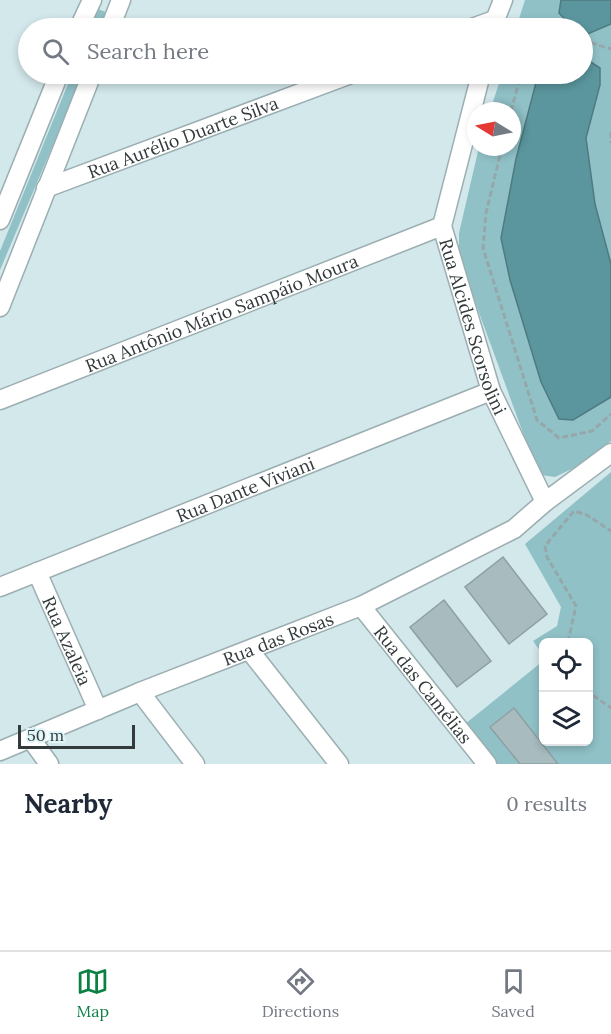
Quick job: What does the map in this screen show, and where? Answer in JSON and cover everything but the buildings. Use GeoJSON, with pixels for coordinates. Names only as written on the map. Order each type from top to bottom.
{"type":"FeatureCollection","features":[{"type":"Feature","properties":{"kind":"street"},"geometry":{"type":"LineString","coordinates":[[84,18],[92,0]]}},
{"type":"Feature","properties":{"kind":"street"},"geometry":{"type":"LineString","coordinates":[[114,18],[121,0]]}},
{"type":"Feature","properties":{"kind":"street"},"geometry":{"type":"LineString","coordinates":[[496,18],[503,0]]}},
{"type":"Feature","properties":{"kind":"street"},"geometry":{"type":"LineString","coordinates":[[0,220],[55,84]]}},
{"type":"Feature","properties":{"kind":"street"},"geometry":{"type":"LineString","coordinates":[[0,307],[88,84]]}},
{"type":"Feature","properties":{"kind":"street","name":"Rua Aurélio Duarte Silva"},"geometry":{"type":"LineString","coordinates":[[46,188],[324,84]]}},
{"type":"Feature","properties":{"kind":"street","name":"Rua Alcides Scorsolini"},"geometry":{"type":"LineString","coordinates":[[478,84],[442,226],[491,391],[544,502]]}},
{"type":"Feature","properties":{"kind":"street","name":"Rua Antônio Mário Sampáio Moura"},"geometry":{"type":"LineString","coordinates":[[0,399],[442,226]]}},
{"type":"Feature","properties":{"kind":"street","name":"Rua Dante Viviani"},"geometry":{"type":"LineString","coordinates":[[0,587],[491,391]]}},
{"type":"Feature","properties":{"kind":"street","name":"Rua das Rosas"},"geometry":{"type":"LineString","coordinates":[[0,751],[140,692],[361,606],[514,529],[544,502],[611,453]]}},
{"type":"Feature","properties":{"kind":"street","name":"Rua Azaleia"},"geometry":{"type":"LineString","coordinates":[[37,572],[98,710]]}},
{"type":"Feature","properties":{"kind":"street","name":"Rua das Camélias"},"geometry":{"type":"LineString","coordinates":[[361,606],[487,764]]}},
{"type":"Feature","properties":{"kind":"street"},"geometry":{"type":"LineString","coordinates":[[250,651],[339,764]]}},
{"type":"Feature","properties":{"kind":"street"},"geometry":{"type":"LineString","coordinates":[[140,692],[195,764]]}},
{"type":"Feature","properties":{"kind":"street"},"geometry":{"type":"LineString","coordinates":[[31,739],[49,764]]}},
{"type":"Feature","properties":{"kind":"path"},"geometry":{"type":"LineString","coordinates":[[593,44],[611,50]]}},
{"type":"Feature","properties":{"kind":"path"},"geometry":{"type":"LineString","coordinates":[[513,102],[518,84]]}},
{"type":"Feature","properties":{"kind":"path"},"geometry":{"type":"LineString","coordinates":[[611,132],[611,143]]}},
{"type":"Feature","properties":{"kind":"path"},"geometry":{"type":"LineString","coordinates":[[500,156],[486,213],[483,248],[537,420],[559,438],[592,431],[611,414]]}},
{"type":"Feature","properties":{"kind":"path"},"geometry":{"type":"LineString","coordinates":[[569,638],[576,606],[547,557],[545,546],[574,511],[587,514],[611,531]]}},
{"type":"Feature","properties":{"kind":"path"},"geometry":{"type":"LineString","coordinates":[[591,692],[611,708]]}},
{"type":"Feature","properties":{"kind":"shaded area"},"geometry":{"type":"Polygon","coordinates":[[[525,0],[611,0],[611,441],[576,467],[555,477],[541,475],[530,452],[459,258],[459,233],[477,156],[521,156],[521,102],[493,102],[499,84],[593,84],[593,18],[519,18],[525,0]]]}},
{"type":"Feature","properties":{"kind":"shaded area"},"geometry":{"type":"Polygon","coordinates":[[[561,0],[611,0],[611,24],[593,32],[593,18],[564,18],[559,13],[561,0]]]}},
{"type":"Feature","properties":{"kind":"shaded area"},"geometry":{"type":"Polygon","coordinates":[[[98,9],[108,13],[106,18],[94,18],[98,9]]]}},
{"type":"Feature","properties":{"kind":"shaded area"},"geometry":{"type":"Polygon","coordinates":[[[593,63],[600,68],[600,85],[586,138],[595,204],[611,264],[611,397],[573,420],[559,419],[541,382],[510,280],[501,238],[516,159],[517,156],[521,156],[521,140],[536,84],[593,84],[593,63]]]}},
{"type":"Feature","properties":{"kind":"shaded area"},"geometry":{"type":"Polygon","coordinates":[[[68,84],[79,84],[0,270],[0,251],[68,84]]]}},
{"type":"Feature","properties":{"kind":"shaded area"},"geometry":{"type":"Polygon","coordinates":[[[611,472],[611,764],[495,764],[465,724],[539,664],[539,746],[593,746],[593,638],[539,638],[539,649],[533,641],[557,626],[561,607],[525,544],[611,472]]]}}]}
